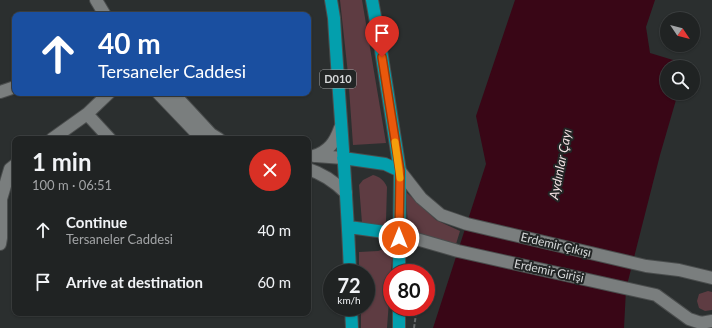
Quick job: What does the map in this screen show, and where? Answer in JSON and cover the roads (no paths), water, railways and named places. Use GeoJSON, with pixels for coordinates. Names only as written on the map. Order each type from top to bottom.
{"type":"FeatureCollection","features":[{"type":"Feature","properties":{"kind":"highway","name":"D010"},"geometry":{"type":"LineString","coordinates":[[331,0],[334,18],[340,128],[349,227],[350,264]]}},
{"type":"Feature","properties":{"kind":"highway"},"geometry":{"type":"LineString","coordinates":[[372,0],[400,171],[399,264]]}},
{"type":"Feature","properties":{"kind":"highway"},"geometry":{"type":"LineString","coordinates":[[343,158],[385,164],[400,171]]}},
{"type":"Feature","properties":{"kind":"highway"},"geometry":{"type":"LineString","coordinates":[[349,227],[400,234]]}},
{"type":"Feature","properties":{"kind":"highway"},"geometry":{"type":"LineString","coordinates":[[352,316],[352,328]]}},
{"type":"Feature","properties":{"kind":"highway"},"geometry":{"type":"LineString","coordinates":[[399,316],[399,328]]}},
{"type":"Feature","properties":{"kind":"street"},"geometry":{"type":"LineString","coordinates":[[96,0],[103,12]]}},
{"type":"Feature","properties":{"kind":"street"},"geometry":{"type":"LineString","coordinates":[[0,92],[12,87]]}},
{"type":"Feature","properties":{"kind":"street"},"geometry":{"type":"LineString","coordinates":[[56,136],[87,114],[106,96]]}},
{"type":"Feature","properties":{"kind":"street"},"geometry":{"type":"LineString","coordinates":[[161,96],[199,136]]}},
{"type":"Feature","properties":{"kind":"street"},"geometry":{"type":"LineString","coordinates":[[176,96],[215,136]]}},
{"type":"Feature","properties":{"kind":"street"},"geometry":{"type":"LineString","coordinates":[[87,114],[107,136]]}},
{"type":"Feature","properties":{"kind":"street"},"geometry":{"type":"LineString","coordinates":[[311,156],[322,153],[330,147],[336,140],[340,128]]}},
{"type":"Feature","properties":{"kind":"street"},"geometry":{"type":"LineString","coordinates":[[311,156],[343,158]]}},
{"type":"Feature","properties":{"kind":"street"},"geometry":{"type":"LineString","coordinates":[[0,244],[0,199],[10,169],[12,167]]}},
{"type":"Feature","properties":{"kind":"street"},"geometry":{"type":"LineString","coordinates":[[311,170],[320,172],[334,181],[346,193]]}},
{"type":"Feature","properties":{"kind":"street","name":"Erdemir Çıkışı"},"geometry":{"type":"LineString","coordinates":[[400,171],[421,198],[442,214],[466,224],[646,266],[680,270],[712,278]]}},
{"type":"Feature","properties":{"kind":"street","name":"Erdemir Girişi"},"geometry":{"type":"LineString","coordinates":[[400,234],[458,252],[656,295],[689,319],[702,323],[712,321]]}},
{"type":"Feature","properties":{"kind":"water","name":"Aydınlar Çayı"},"geometry":{"type":"Polygon","coordinates":[[[515,0],[655,0],[646,27],[650,53],[673,60],[660,60],[660,100],[676,100],[660,155],[626,289],[624,328],[433,328],[486,164],[476,116],[515,0]]]}}]}
